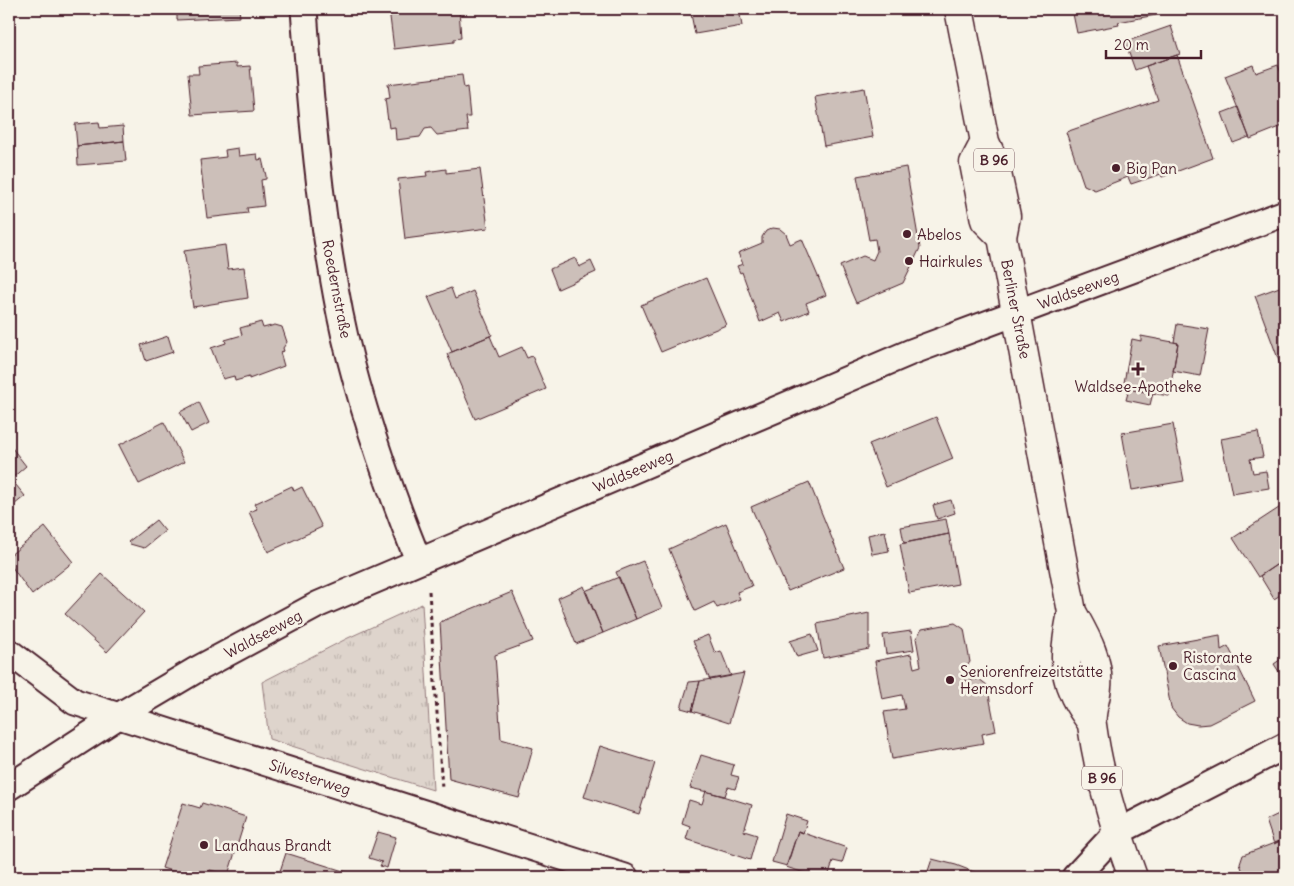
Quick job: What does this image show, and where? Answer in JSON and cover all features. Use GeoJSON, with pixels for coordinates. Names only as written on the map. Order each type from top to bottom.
{"type":"FeatureCollection","features":[{"type":"Feature","properties":{"kind":"main road","name":"Berliner Straße"},"geometry":{"type":"LineString","coordinates":[[959,9],[985,142],[996,164],[1006,216],[1002,237],[1072,612],[1065,650],[1068,673],[1072,692],[1091,722],[1116,833],[1133,877]]}},
{"type":"Feature","properties":{"kind":"street","name":"Roedernstraße"},"geometry":{"type":"LineString","coordinates":[[304,9],[327,240],[340,314],[354,371],[382,463],[418,560]]}},
{"type":"Feature","properties":{"kind":"street","name":"Waldseeweg"},"geometry":{"type":"LineString","coordinates":[[9,787],[120,715],[196,670],[319,604],[418,560],[911,352],[1285,213]]}},
{"type":"Feature","properties":{"kind":"street","name":"Silvesterweg"},"geometry":{"type":"LineString","coordinates":[[9,652],[75,702],[625,877]]}},
{"type":"Feature","properties":{"kind":"street"},"geometry":{"type":"LineString","coordinates":[[1075,877],[1116,833],[1285,746]]}},
{"type":"Feature","properties":{"kind":"path"},"geometry":{"type":"LineString","coordinates":[[429,591],[443,797]]}},
{"type":"Feature","properties":{"kind":"green space"},"geometry":{"type":"Polygon","coordinates":[[[422,604],[433,790],[269,739],[262,682],[348,638],[422,604]]]}},
{"type":"Feature","properties":{"kind":"building"},"geometry":{"type":"Polygon","coordinates":[[[177,9],[239,9],[240,17],[177,20],[177,9]]]}},
{"type":"Feature","properties":{"kind":"building"},"geometry":{"type":"Polygon","coordinates":[[[389,9],[459,9],[461,38],[454,39],[454,42],[394,49],[389,9]]]}},
{"type":"Feature","properties":{"kind":"building"},"geometry":{"type":"Polygon","coordinates":[[[690,9],[739,9],[742,26],[695,34],[690,9]]]}},
{"type":"Feature","properties":{"kind":"building"},"geometry":{"type":"Polygon","coordinates":[[[1072,9],[1154,9],[1156,15],[1118,22],[1119,25],[1077,33],[1072,9]]]}},
{"type":"Feature","properties":{"kind":"building"},"geometry":{"type":"Polygon","coordinates":[[[1171,26],[1180,54],[1135,70],[1125,42],[1171,26]]]}},
{"type":"Feature","properties":{"kind":"building"},"geometry":{"type":"Polygon","coordinates":[[[1177,55],[1213,158],[1162,177],[1161,174],[1131,184],[1128,177],[1095,190],[1084,185],[1066,132],[1158,100],[1146,66],[1177,55]]]}},
{"type":"Feature","properties":{"kind":"building"},"geometry":{"type":"Polygon","coordinates":[[[237,63],[237,67],[250,66],[254,111],[192,115],[188,74],[199,74],[198,66],[237,63]]]}},
{"type":"Feature","properties":{"kind":"building"},"geometry":{"type":"Polygon","coordinates":[[[1253,65],[1256,73],[1278,65],[1285,83],[1285,125],[1250,139],[1225,76],[1253,65]]]}},
{"type":"Feature","properties":{"kind":"building"},"geometry":{"type":"Polygon","coordinates":[[[462,75],[464,88],[467,87],[470,117],[466,117],[468,131],[437,135],[431,128],[425,129],[420,137],[396,140],[395,127],[389,128],[385,99],[390,98],[388,84],[462,75]]]}},
{"type":"Feature","properties":{"kind":"building"},"geometry":{"type":"Polygon","coordinates":[[[864,88],[873,137],[824,146],[815,97],[864,88]]]}},
{"type":"Feature","properties":{"kind":"building"},"geometry":{"type":"Polygon","coordinates":[[[1238,107],[1249,137],[1233,143],[1222,113],[1238,107]]]}},
{"type":"Feature","properties":{"kind":"building"},"geometry":{"type":"Polygon","coordinates":[[[99,122],[100,128],[123,126],[124,141],[77,146],[75,124],[99,122]]]}},
{"type":"Feature","properties":{"kind":"building"},"geometry":{"type":"Polygon","coordinates":[[[124,141],[126,161],[78,165],[77,146],[124,141]]]}},
{"type":"Feature","properties":{"kind":"building"},"geometry":{"type":"Polygon","coordinates":[[[238,148],[239,156],[257,154],[258,160],[262,159],[266,176],[266,179],[261,180],[264,206],[247,208],[248,213],[207,218],[200,160],[226,157],[225,150],[238,148]]]}},
{"type":"Feature","properties":{"kind":"building"},"geometry":{"type":"Polygon","coordinates":[[[906,167],[920,248],[903,283],[856,303],[840,266],[863,256],[873,260],[877,251],[875,239],[869,240],[857,176],[906,167]]]}},
{"type":"Feature","properties":{"kind":"building"},"geometry":{"type":"Polygon","coordinates":[[[446,169],[446,173],[480,169],[488,228],[405,239],[398,179],[427,176],[426,172],[446,169]]]}},
{"type":"Feature","properties":{"kind":"building"},"geometry":{"type":"Polygon","coordinates":[[[773,228],[780,229],[786,234],[790,244],[802,239],[826,295],[806,303],[809,311],[784,322],[780,313],[760,322],[742,272],[740,273],[737,266],[743,264],[738,253],[762,243],[762,237],[766,231],[773,228]]]}},
{"type":"Feature","properties":{"kind":"building"},"geometry":{"type":"Polygon","coordinates":[[[225,245],[228,269],[244,267],[248,298],[193,307],[184,251],[225,245]]]}},
{"type":"Feature","properties":{"kind":"building"},"geometry":{"type":"Polygon","coordinates":[[[575,258],[579,267],[591,261],[596,272],[558,289],[550,269],[575,258]]]}},
{"type":"Feature","properties":{"kind":"building"},"geometry":{"type":"Polygon","coordinates":[[[706,278],[726,325],[661,352],[641,305],[706,278]]]}},
{"type":"Feature","properties":{"kind":"building"},"geometry":{"type":"Polygon","coordinates":[[[1285,285],[1285,371],[1283,372],[1255,296],[1285,285]]]}},
{"type":"Feature","properties":{"kind":"building"},"geometry":{"type":"Polygon","coordinates":[[[451,288],[455,299],[473,291],[492,335],[452,352],[428,297],[451,288]]]}},
{"type":"Feature","properties":{"kind":"building"},"geometry":{"type":"Polygon","coordinates":[[[261,322],[263,328],[275,325],[282,327],[287,342],[283,348],[284,351],[280,352],[284,366],[249,379],[249,377],[235,381],[234,376],[223,379],[211,348],[226,343],[225,340],[242,335],[240,328],[261,322]]]}},
{"type":"Feature","properties":{"kind":"building"},"geometry":{"type":"Polygon","coordinates":[[[1177,324],[1209,329],[1200,376],[1173,371],[1178,343],[1174,342],[1177,324]]]}},
{"type":"Feature","properties":{"kind":"building"},"geometry":{"type":"Polygon","coordinates":[[[168,336],[173,352],[146,361],[141,345],[168,336]]]}},
{"type":"Feature","properties":{"kind":"building"},"geometry":{"type":"Polygon","coordinates":[[[490,336],[499,357],[522,347],[527,358],[532,356],[546,389],[475,419],[447,354],[490,336]]]}},
{"type":"Feature","properties":{"kind":"building"},"geometry":{"type":"Polygon","coordinates":[[[1141,336],[1178,343],[1169,396],[1123,388],[1132,339],[1141,341],[1141,336]]]}},
{"type":"Feature","properties":{"kind":"building"},"geometry":{"type":"Polygon","coordinates":[[[1129,389],[1153,393],[1150,405],[1126,400],[1129,389]]]}},
{"type":"Feature","properties":{"kind":"building"},"geometry":{"type":"Polygon","coordinates":[[[199,402],[209,423],[191,432],[180,412],[199,402]]]}},
{"type":"Feature","properties":{"kind":"building"},"geometry":{"type":"Polygon","coordinates":[[[936,417],[953,459],[886,487],[869,444],[936,417]]]}},
{"type":"Feature","properties":{"kind":"building"},"geometry":{"type":"Polygon","coordinates":[[[164,422],[184,462],[139,484],[119,445],[164,422]]]}},
{"type":"Feature","properties":{"kind":"building"},"geometry":{"type":"Polygon","coordinates":[[[1173,424],[1184,481],[1132,490],[1122,433],[1173,424]]]}},
{"type":"Feature","properties":{"kind":"building"},"geometry":{"type":"Polygon","coordinates":[[[1258,432],[1263,457],[1250,459],[1253,473],[1266,471],[1269,488],[1232,494],[1221,439],[1258,432]]]}},
{"type":"Feature","properties":{"kind":"building"},"geometry":{"type":"Polygon","coordinates":[[[12,448],[26,466],[11,479],[25,496],[9,509],[9,450],[12,448]]]}},
{"type":"Feature","properties":{"kind":"building"},"geometry":{"type":"Polygon","coordinates":[[[809,482],[844,568],[788,591],[751,507],[809,482]]]}},
{"type":"Feature","properties":{"kind":"building"},"geometry":{"type":"Polygon","coordinates":[[[292,486],[294,491],[302,487],[322,527],[268,552],[249,512],[257,509],[254,504],[292,486]]]}},
{"type":"Feature","properties":{"kind":"building"},"geometry":{"type":"Polygon","coordinates":[[[951,500],[955,513],[937,519],[933,505],[951,500]]]}},
{"type":"Feature","properties":{"kind":"building"},"geometry":{"type":"Polygon","coordinates":[[[1285,504],[1285,559],[1258,577],[1233,538],[1285,504]]]}},
{"type":"Feature","properties":{"kind":"building"},"geometry":{"type":"Polygon","coordinates":[[[946,519],[949,534],[904,543],[901,527],[946,519]]]}},
{"type":"Feature","properties":{"kind":"building"},"geometry":{"type":"Polygon","coordinates":[[[156,520],[165,531],[144,548],[128,542],[156,520]]]}},
{"type":"Feature","properties":{"kind":"building"},"geometry":{"type":"Polygon","coordinates":[[[726,523],[752,586],[737,592],[740,599],[717,608],[714,602],[695,611],[669,549],[726,523]]]}},
{"type":"Feature","properties":{"kind":"building"},"geometry":{"type":"Polygon","coordinates":[[[45,527],[73,562],[32,595],[9,563],[9,556],[45,527]]]}},
{"type":"Feature","properties":{"kind":"building"},"geometry":{"type":"Polygon","coordinates":[[[885,531],[889,551],[872,554],[868,535],[885,531]]]}},
{"type":"Feature","properties":{"kind":"building"},"geometry":{"type":"Polygon","coordinates":[[[949,534],[958,584],[909,593],[900,544],[949,534]]]}},
{"type":"Feature","properties":{"kind":"building"},"geometry":{"type":"Polygon","coordinates":[[[1285,559],[1285,592],[1274,599],[1260,576],[1285,559]]]}},
{"type":"Feature","properties":{"kind":"building"},"geometry":{"type":"Polygon","coordinates":[[[643,561],[662,608],[636,619],[616,572],[643,561]]]}},
{"type":"Feature","properties":{"kind":"building"},"geometry":{"type":"Polygon","coordinates":[[[102,574],[144,612],[107,652],[65,614],[102,574]]]}},
{"type":"Feature","properties":{"kind":"building"},"geometry":{"type":"Polygon","coordinates":[[[619,577],[636,619],[603,633],[585,591],[619,577]]]}},
{"type":"Feature","properties":{"kind":"building"},"geometry":{"type":"Polygon","coordinates":[[[584,586],[603,633],[576,644],[558,598],[584,586]]]}},
{"type":"Feature","properties":{"kind":"building"},"geometry":{"type":"Polygon","coordinates":[[[512,592],[533,641],[495,655],[501,739],[533,748],[519,798],[449,779],[440,622],[512,592]]]}},
{"type":"Feature","properties":{"kind":"building"},"geometry":{"type":"Polygon","coordinates":[[[869,613],[869,649],[823,658],[817,624],[869,613]]]}},
{"type":"Feature","properties":{"kind":"building"},"geometry":{"type":"Polygon","coordinates":[[[955,623],[964,629],[970,662],[964,670],[966,681],[979,679],[987,685],[996,731],[982,734],[984,743],[892,759],[884,712],[905,709],[902,695],[882,699],[875,661],[911,654],[914,668],[921,666],[916,638],[922,629],[955,623]]]}},
{"type":"Feature","properties":{"kind":"building"},"geometry":{"type":"Polygon","coordinates":[[[911,631],[914,650],[886,654],[883,635],[911,631]]]}},
{"type":"Feature","properties":{"kind":"building"},"geometry":{"type":"Polygon","coordinates":[[[812,634],[818,651],[797,657],[790,641],[812,634]]]}},
{"type":"Feature","properties":{"kind":"building"},"geometry":{"type":"Polygon","coordinates":[[[708,635],[715,653],[721,651],[731,676],[710,680],[693,641],[708,635]]]}},
{"type":"Feature","properties":{"kind":"building"},"geometry":{"type":"Polygon","coordinates":[[[1220,635],[1221,650],[1228,646],[1255,701],[1209,724],[1187,723],[1178,717],[1171,708],[1159,646],[1220,635]]]}},
{"type":"Feature","properties":{"kind":"building"},"geometry":{"type":"Polygon","coordinates":[[[1284,657],[1285,659],[1285,681],[1274,664],[1284,657]]]}},
{"type":"Feature","properties":{"kind":"building"},"geometry":{"type":"Polygon","coordinates":[[[744,673],[729,723],[692,711],[700,681],[744,673]]]}},
{"type":"Feature","properties":{"kind":"building"},"geometry":{"type":"Polygon","coordinates":[[[700,681],[692,711],[681,708],[689,682],[700,681]]]}},
{"type":"Feature","properties":{"kind":"building"},"geometry":{"type":"Polygon","coordinates":[[[600,746],[655,763],[639,814],[584,797],[600,746]]]}},
{"type":"Feature","properties":{"kind":"building"},"geometry":{"type":"Polygon","coordinates":[[[701,755],[734,765],[731,775],[739,777],[735,789],[728,787],[725,796],[690,788],[701,755]]]}},
{"type":"Feature","properties":{"kind":"building"},"geometry":{"type":"Polygon","coordinates":[[[706,791],[752,805],[744,831],[757,835],[750,860],[686,839],[690,826],[682,823],[689,800],[702,804],[706,791]]]}},
{"type":"Feature","properties":{"kind":"building","name":"Landhaus Brandt"},"geometry":{"type":"Polygon","coordinates":[[[183,803],[200,808],[202,803],[246,817],[228,875],[210,870],[207,877],[190,877],[162,868],[183,803]]]}},
{"type":"Feature","properties":{"kind":"building"},"geometry":{"type":"Polygon","coordinates":[[[1285,811],[1285,839],[1274,844],[1266,820],[1285,811]]]}},
{"type":"Feature","properties":{"kind":"building"},"geometry":{"type":"Polygon","coordinates":[[[786,814],[807,821],[803,833],[798,831],[787,866],[772,862],[786,814]]]}},
{"type":"Feature","properties":{"kind":"building"},"geometry":{"type":"Polygon","coordinates":[[[798,831],[847,848],[842,863],[833,861],[828,877],[817,877],[786,867],[798,831]]]}},
{"type":"Feature","properties":{"kind":"building"},"geometry":{"type":"Polygon","coordinates":[[[378,832],[396,837],[387,868],[380,866],[382,862],[369,858],[378,832]]]}},
{"type":"Feature","properties":{"kind":"building"},"geometry":{"type":"Polygon","coordinates":[[[1285,839],[1285,877],[1252,877],[1251,874],[1243,872],[1240,864],[1243,855],[1285,839]]]}},
{"type":"Feature","properties":{"kind":"building"},"geometry":{"type":"Polygon","coordinates":[[[286,853],[359,876],[359,877],[278,877],[286,853]]]}},
{"type":"Feature","properties":{"kind":"building"},"geometry":{"type":"Polygon","coordinates":[[[932,859],[956,865],[987,877],[926,877],[932,859]]]}},
{"type":"Feature","properties":{"kind":"place","name":"Big Pan"},"geometry":{"type":"Point","coordinates":[1116,168]}},
{"type":"Feature","properties":{"kind":"place","name":"Abelos"},"geometry":{"type":"Point","coordinates":[907,234]}},
{"type":"Feature","properties":{"kind":"place","name":"Hairkules"},"geometry":{"type":"Point","coordinates":[909,261]}},
{"type":"Feature","properties":{"kind":"place","name":"Waldsee-Apotheke"},"geometry":{"type":"Point","coordinates":[1138,369]}},
{"type":"Feature","properties":{"kind":"place","name":"Ristorante Cascina"},"geometry":{"type":"Point","coordinates":[1173,666]}},
{"type":"Feature","properties":{"kind":"place","name":"Seniorenfreizeitstätte Hermsdorf"},"geometry":{"type":"Point","coordinates":[950,680]}},
{"type":"Feature","properties":{"kind":"place","name":"Landhaus Brandt"},"geometry":{"type":"Point","coordinates":[204,845]}}]}
